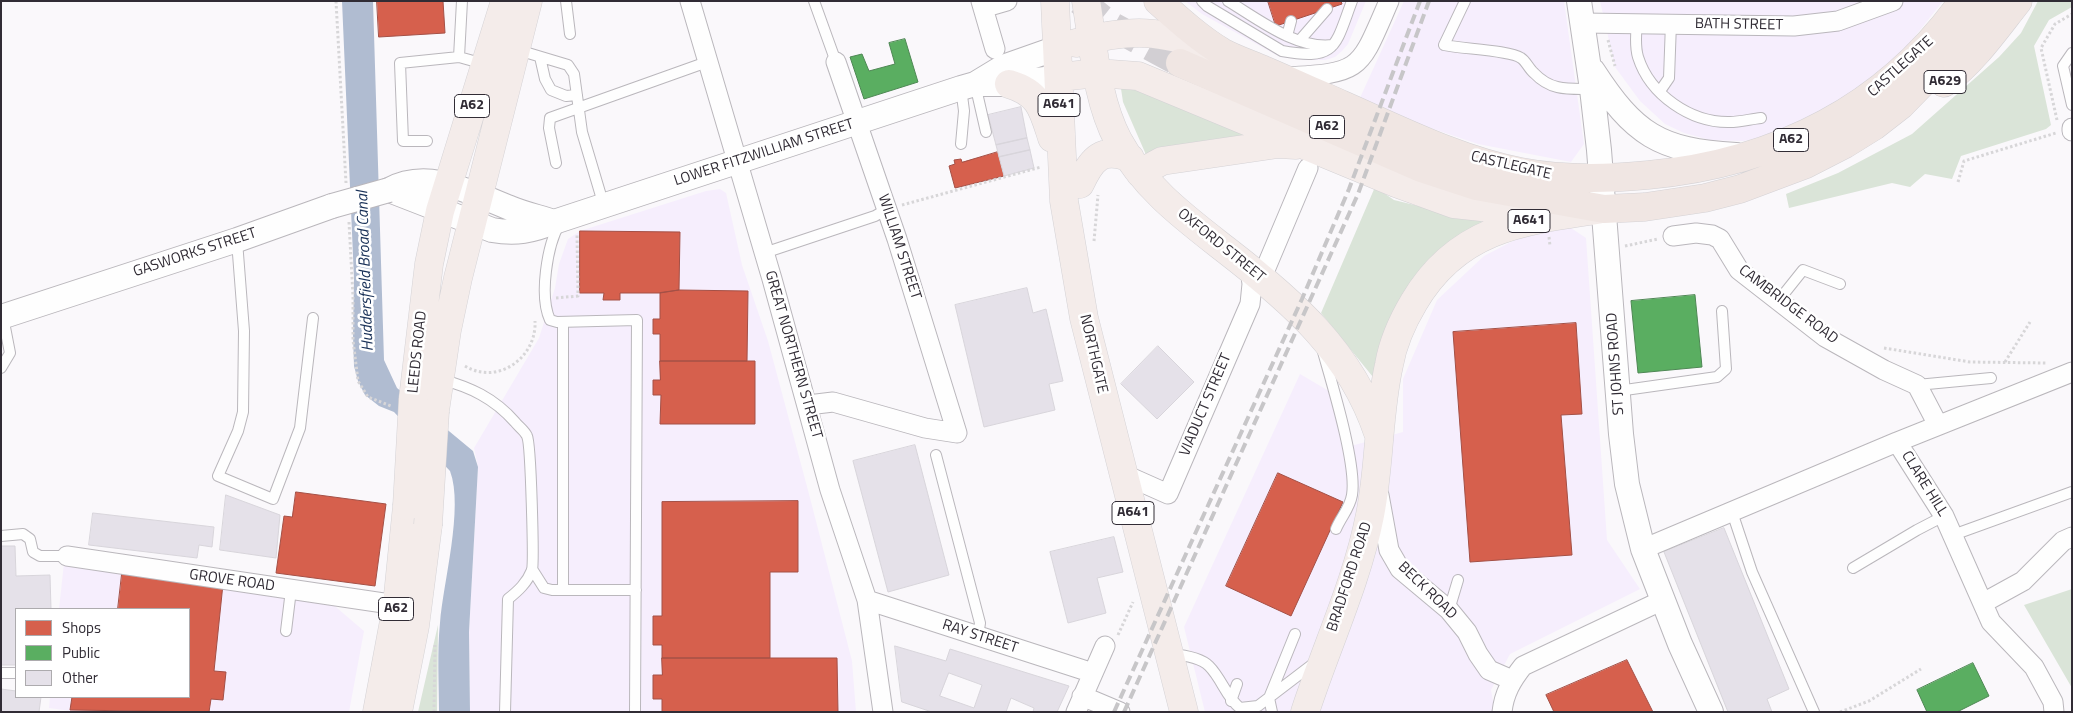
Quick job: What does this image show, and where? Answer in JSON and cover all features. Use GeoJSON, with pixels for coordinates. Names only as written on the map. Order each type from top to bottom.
{"type":"FeatureCollection","features":[{"type":"Feature","properties":{"kind":"highway","name":"A62"},"geometry":{"type":"LineString","coordinates":[[1158,1],[1223,52]]}},
{"type":"Feature","properties":{"kind":"highway","name":"CASTLEGATE"},"geometry":{"type":"LineString","coordinates":[[1223,52],[1410,134],[1464,155],[1520,172],[1563,178],[1678,172],[1751,156],[1812,132],[1857,107],[1890,81],[1917,55],[1946,25],[1963,1]]}},
{"type":"Feature","properties":{"kind":"highway","name":"CASTLEGATE"},"geometry":{"type":"LineString","coordinates":[[1180,63],[1421,168],[1476,186],[1604,209],[1655,206],[1705,198],[1740,189],[1804,164],[1845,144],[1874,126],[1901,105],[1940,65],[1992,1]]}},
{"type":"Feature","properties":{"kind":"highway","name":"A629"},"geometry":{"type":"LineString","coordinates":[[1901,105],[1936,89],[1954,76],[1981,48],[2018,1]]}},
{"type":"Feature","properties":{"kind":"main road","name":"LEEDS ROAD"},"geometry":{"type":"LineString","coordinates":[[377,712],[397,605],[407,506],[424,405],[427,375],[429,264],[440,211],[505,1]]}},
{"type":"Feature","properties":{"kind":"main road","name":"LEEDS ROAD"},"geometry":{"type":"LineString","coordinates":[[427,375],[449,321],[504,92],[529,53],[528,1]]}},
{"type":"Feature","properties":{"kind":"main road","name":"NORTHGATE"},"geometry":{"type":"LineString","coordinates":[[1055,1],[1057,48],[1078,75],[1061,163],[1064,201],[1084,318],[1168,653]]}},
{"type":"Feature","properties":{"kind":"main road"},"geometry":{"type":"LineString","coordinates":[[1086,1],[1092,39]]}},
{"type":"Feature","properties":{"kind":"main road","name":"CASTLEGATE"},"geometry":{"type":"LineString","coordinates":[[1057,48],[1125,32],[1156,33],[1180,37],[1223,52]]}},
{"type":"Feature","properties":{"kind":"main road","name":"A641"},"geometry":{"type":"LineString","coordinates":[[1079,286],[1082,214],[1089,184],[1076,114],[1078,75],[1092,39]]}},
{"type":"Feature","properties":{"kind":"main road","name":"CASTLEGATE"},"geometry":{"type":"LineString","coordinates":[[1078,75],[1138,76],[1308,157],[1396,183],[1454,204],[1500,209],[1604,209]]}},
{"type":"Feature","properties":{"kind":"main road","name":"OXFORD STREET"},"geometry":{"type":"LineString","coordinates":[[1078,75],[1105,110],[1135,166],[1157,194],[1256,273],[1317,329],[1343,360],[1368,403],[1380,439]]}},
{"type":"Feature","properties":{"kind":"main road"},"geometry":{"type":"LineString","coordinates":[[1009,84],[1025,91],[1042,107],[1061,163]]}},
{"type":"Feature","properties":{"kind":"main road"},"geometry":{"type":"LineString","coordinates":[[1089,184],[1089,167],[1099,156],[1116,153],[1135,166],[1278,144],[1308,157]]}},
{"type":"Feature","properties":{"kind":"main road","name":"A641"},"geometry":{"type":"LineString","coordinates":[[1380,439],[1388,365],[1401,325],[1423,286],[1448,258],[1481,238],[1508,227],[1547,217],[1604,209]]}},
{"type":"Feature","properties":{"kind":"main road","name":"LEEDS ROAD"},"geometry":{"type":"LineString","coordinates":[[398,712],[415,626],[428,526],[424,405]]}},
{"type":"Feature","properties":{"kind":"main road","name":"BRADFORD ROAD"},"geometry":{"type":"LineString","coordinates":[[1305,712],[1358,559],[1370,518],[1377,481],[1380,439]]}},
{"type":"Feature","properties":{"kind":"main road","name":"A641"},"geometry":{"type":"LineString","coordinates":[[1168,653],[1184,712]]}},
{"type":"Feature","properties":{"kind":"street","name":"GREAT NORTHERN STREET"},"geometry":{"type":"LineString","coordinates":[[690,1],[808,405],[830,490],[867,600],[883,712]]}},
{"type":"Feature","properties":{"kind":"street"},"geometry":{"type":"LineString","coordinates":[[995,49],[982,5],[1007,1]]}},
{"type":"Feature","properties":{"kind":"street"},"geometry":{"type":"LineString","coordinates":[[1280,77],[1332,74],[1347,70],[1359,62],[1369,48],[1389,1]]}},
{"type":"Feature","properties":{"kind":"street","name":"BATH STREET"},"geometry":{"type":"LineString","coordinates":[[1581,12],[1637,22],[1794,26],[1838,21],[1893,1]]}},
{"type":"Feature","properties":{"kind":"street","name":"ST JOHNS ROAD"},"geometry":{"type":"LineString","coordinates":[[1581,12],[1592,88],[1601,177],[1620,434],[1627,484],[1643,549],[1711,712]]}},
{"type":"Feature","properties":{"kind":"street","name":"LOWER FITZWILLIAM STREET"},"geometry":{"type":"LineString","coordinates":[[440,211],[472,224],[508,233],[533,231],[737,161],[968,86],[1003,67],[1057,48]]}},
{"type":"Feature","properties":{"kind":"street","name":"WILLIAM STREET"},"geometry":{"type":"LineString","coordinates":[[808,405],[833,402],[925,428],[957,433],[887,209],[836,62]]}},
{"type":"Feature","properties":{"kind":"street"},"geometry":{"type":"LineString","coordinates":[[1589,65],[1615,105],[1641,131],[1668,144],[1696,152],[1751,156]]}},
{"type":"Feature","properties":{"kind":"street","name":"LOWER FITZWILLIAM STREET"},"geometry":{"type":"LineString","coordinates":[[968,86],[1009,84],[1078,75]]}},
{"type":"Feature","properties":{"kind":"street","name":"VIADUCT STREET"},"geometry":{"type":"LineString","coordinates":[[1123,474],[1168,494],[1250,304],[1252,284],[1256,273],[1308,157]]}},
{"type":"Feature","properties":{"kind":"street","name":"GASWORKS STREET"},"geometry":{"type":"LineString","coordinates":[[2,317],[412,181],[448,184],[479,196]]}},
{"type":"Feature","properties":{"kind":"street"},"geometry":{"type":"LineString","coordinates":[[389,190],[440,211]]}},
{"type":"Feature","properties":{"kind":"street"},"geometry":{"type":"LineString","coordinates":[[479,196],[564,219]]}},
{"type":"Feature","properties":{"kind":"street","name":"CAMBRIDGE ROAD"},"geometry":{"type":"LineString","coordinates":[[1673,236],[1712,234],[1720,239],[1738,270],[1825,337],[1884,370],[1917,385]]}},
{"type":"Feature","properties":{"kind":"street"},"geometry":{"type":"LineString","coordinates":[[1897,442],[2072,372]]}},
{"type":"Feature","properties":{"kind":"street"},"geometry":{"type":"LineString","coordinates":[[1917,385],[1938,425]]}},
{"type":"Feature","properties":{"kind":"street","name":"CLARE HILL"},"geometry":{"type":"LineString","coordinates":[[1643,549],[1897,442],[1944,516],[1991,622],[2034,667],[2053,702],[2054,712]]}},
{"type":"Feature","properties":{"kind":"street","name":"BECK ROAD"},"geometry":{"type":"LineString","coordinates":[[1377,481],[1389,550],[1400,570],[1449,610],[1467,632],[1478,654],[1489,670],[1512,680]]}},
{"type":"Feature","properties":{"kind":"street"},"geometry":{"type":"LineString","coordinates":[[1983,603],[2024,581],[2063,541],[2072,537]]}},
{"type":"Feature","properties":{"kind":"street","name":"GROVE ROAD"},"geometry":{"type":"LineString","coordinates":[[67,556],[397,605]]}},
{"type":"Feature","properties":{"kind":"street","name":"RAY STREET"},"geometry":{"type":"LineString","coordinates":[[867,600],[1093,673]]}},
{"type":"Feature","properties":{"kind":"street"},"geometry":{"type":"LineString","coordinates":[[1502,712],[1504,700],[1512,680],[1523,666],[1663,600]]}},
{"type":"Feature","properties":{"kind":"street"},"geometry":{"type":"LineString","coordinates":[[1105,646],[1079,704],[1120,712]]}},
{"type":"Feature","properties":{"kind":"lane"},"geometry":{"type":"LineString","coordinates":[[459,56],[462,1]]}},
{"type":"Feature","properties":{"kind":"lane"},"geometry":{"type":"LineString","coordinates":[[566,1],[570,34]]}},
{"type":"Feature","properties":{"kind":"lane"},"geometry":{"type":"LineString","coordinates":[[1202,1],[1207,6],[1282,51],[1296,53],[1318,52],[1330,49],[1336,44],[1352,1]]}},
{"type":"Feature","properties":{"kind":"lane"},"geometry":{"type":"LineString","coordinates":[[1228,1],[1287,36],[1324,46],[1336,44]]}},
{"type":"Feature","properties":{"kind":"lane"},"geometry":{"type":"LineString","coordinates":[[1465,1],[1444,45],[1464,50],[1498,52],[1521,58],[1544,83],[1565,89],[1592,88]]}},
{"type":"Feature","properties":{"kind":"lane"},"geometry":{"type":"LineString","coordinates":[[816,2],[836,62]]}},
{"type":"Feature","properties":{"kind":"lane"},"geometry":{"type":"LineString","coordinates":[[1300,40],[1327,9]]}},
{"type":"Feature","properties":{"kind":"lane"},"geometry":{"type":"LineString","coordinates":[[1287,36],[1291,21]]}},
{"type":"Feature","properties":{"kind":"lane"},"geometry":{"type":"LineString","coordinates":[[1637,22],[1638,56],[1653,85],[1672,104],[1697,116],[1729,122],[1761,118]]}},
{"type":"Feature","properties":{"kind":"lane"},"geometry":{"type":"LineString","coordinates":[[1660,91],[1669,78],[1671,23]]}},
{"type":"Feature","properties":{"kind":"lane"},"geometry":{"type":"LineString","coordinates":[[529,53],[551,90],[556,94],[576,95]]}},
{"type":"Feature","properties":{"kind":"lane"},"geometry":{"type":"LineString","coordinates":[[529,53],[568,65],[574,74],[578,108],[589,162],[604,206]]}},
{"type":"Feature","properties":{"kind":"lane"},"geometry":{"type":"LineString","coordinates":[[2072,53],[2063,66],[2072,105]]}},
{"type":"Feature","properties":{"kind":"lane"},"geometry":{"type":"LineString","coordinates":[[427,141],[403,141],[400,63],[459,56],[484,64]]}},
{"type":"Feature","properties":{"kind":"lane"},"geometry":{"type":"LineString","coordinates":[[556,163],[548,122],[550,118],[708,62]]}},
{"type":"Feature","properties":{"kind":"lane"},"geometry":{"type":"LineString","coordinates":[[968,86],[986,132]]}},
{"type":"Feature","properties":{"kind":"lane"},"geometry":{"type":"LineString","coordinates":[[961,144],[968,86]]}},
{"type":"Feature","properties":{"kind":"lane"},"geometry":{"type":"LineString","coordinates":[[764,253],[875,216],[887,209]]}},
{"type":"Feature","properties":{"kind":"lane"},"geometry":{"type":"LineString","coordinates":[[564,219],[555,232],[548,258],[546,310],[550,320],[562,322],[637,320],[635,712]]}},
{"type":"Feature","properties":{"kind":"lane"},"geometry":{"type":"LineString","coordinates":[[237,240],[244,332],[243,412],[238,430],[218,476],[273,499],[300,428],[313,318]]}},
{"type":"Feature","properties":{"kind":"lane"},"geometry":{"type":"LineString","coordinates":[[1779,300],[1802,270],[1840,284]]}},
{"type":"Feature","properties":{"kind":"lane"},"geometry":{"type":"LineString","coordinates":[[1618,391],[1717,377],[1726,369],[1722,311]]}},
{"type":"Feature","properties":{"kind":"lane"},"geometry":{"type":"LineString","coordinates":[[1,368],[10,353],[2,317]]}},
{"type":"Feature","properties":{"kind":"lane"},"geometry":{"type":"LineString","coordinates":[[562,322],[563,590]]}},
{"type":"Feature","properties":{"kind":"lane"},"geometry":{"type":"LineString","coordinates":[[1317,329],[1334,394],[1352,477],[1349,506],[1341,516],[1336,529]]}},
{"type":"Feature","properties":{"kind":"lane"},"geometry":{"type":"LineString","coordinates":[[427,375],[461,385],[490,398],[505,410],[528,437],[531,458],[532,569],[522,588],[508,599],[505,712]]}},
{"type":"Feature","properties":{"kind":"lane","name":"CAMBRIDGE ROAD"},"geometry":{"type":"LineString","coordinates":[[1917,385],[1991,378]]}},
{"type":"Feature","properties":{"kind":"lane"},"geometry":{"type":"LineString","coordinates":[[936,455],[980,623],[978,636]]}},
{"type":"Feature","properties":{"kind":"lane"},"geometry":{"type":"LineString","coordinates":[[1953,535],[2072,492]]}},
{"type":"Feature","properties":{"kind":"lane"},"geometry":{"type":"LineString","coordinates":[[1732,512],[1752,572],[1814,712]]}},
{"type":"Feature","properties":{"kind":"lane"},"geometry":{"type":"LineString","coordinates":[[1852,568],[1944,516]]}},
{"type":"Feature","properties":{"kind":"lane"},"geometry":{"type":"LineString","coordinates":[[1,536],[23,534],[30,539],[34,552],[40,556],[67,556]]}},
{"type":"Feature","properties":{"kind":"lane"},"geometry":{"type":"LineString","coordinates":[[532,569],[544,588],[563,590],[636,590]]}},
{"type":"Feature","properties":{"kind":"lane"},"geometry":{"type":"LineString","coordinates":[[1449,610],[1458,580]]}},
{"type":"Feature","properties":{"kind":"lane"},"geometry":{"type":"LineString","coordinates":[[286,631],[292,590]]}},
{"type":"Feature","properties":{"kind":"lane"},"geometry":{"type":"LineString","coordinates":[[1272,712],[1268,698],[1295,634]]}},
{"type":"Feature","properties":{"kind":"lane"},"geometry":{"type":"LineString","coordinates":[[1168,653],[1191,657],[1209,665],[1231,700],[1240,708],[1250,710],[1303,673],[1324,653]]}},
{"type":"Feature","properties":{"kind":"lane"},"geometry":{"type":"LineString","coordinates":[[1,673],[15,673]]}},
{"type":"Feature","properties":{"kind":"lane"},"geometry":{"type":"LineString","coordinates":[[1231,700],[1237,684]]}},
{"type":"Feature","properties":{"kind":"path"},"geometry":{"type":"LineString","coordinates":[[1958,182],[1964,161],[2072,129]]}},
{"type":"Feature","properties":{"kind":"path"},"geometry":{"type":"LineString","coordinates":[[887,209],[1061,163]]}},
{"type":"Feature","properties":{"kind":"path"},"geometry":{"type":"LineString","coordinates":[[1089,184],[1095,244]]}},
{"type":"Feature","properties":{"kind":"path"},"geometry":{"type":"LineString","coordinates":[[546,299],[578,296],[564,219]]}},
{"type":"Feature","properties":{"kind":"path"},"geometry":{"type":"LineString","coordinates":[[1607,250],[1673,236]]}},
{"type":"Feature","properties":{"kind":"path"},"geometry":{"type":"LineString","coordinates":[[465,366],[473,371],[493,373],[512,368],[526,352],[536,331],[535,315]]}},
{"type":"Feature","properties":{"kind":"path"},"geometry":{"type":"LineString","coordinates":[[2005,362],[2030,322]]}},
{"type":"Feature","properties":{"kind":"path"},"geometry":{"type":"LineString","coordinates":[[1878,346],[1887,350],[1970,362],[2048,363]]}},
{"type":"Feature","properties":{"kind":"path"},"geometry":{"type":"LineString","coordinates":[[1105,646],[1116,640],[1147,571]]}},
{"type":"Feature","properties":{"kind":"path"},"geometry":{"type":"LineString","coordinates":[[434,712],[435,636]]}},
{"type":"Feature","properties":{"kind":"path"},"geometry":{"type":"LineString","coordinates":[[1840,712],[1869,701],[1921,668]]}},
{"type":"Feature","properties":{"kind":"shaded area"},"geometry":{"type":"Polygon","coordinates":[[[1185,1],[1366,1],[1348,44],[1342,51],[1335,57],[1325,60],[1305,60],[1280,57],[1202,14],[1185,1]]]}},
{"type":"Feature","properties":{"kind":"shaded area"},"geometry":{"type":"Polygon","coordinates":[[[1404,1],[1564,1],[1584,144],[1571,162],[1478,144],[1383,112],[1359,100],[1404,1]]]}},
{"type":"Feature","properties":{"kind":"shaded area"},"geometry":{"type":"Polygon","coordinates":[[[1600,1],[1943,1],[1905,49],[1873,80],[1819,116],[1774,136],[1743,141],[1710,140],[1684,133],[1665,124],[1640,101],[1615,67],[1600,1]]]}},
{"type":"Feature","properties":{"kind":"shaded area"},"geometry":{"type":"Polygon","coordinates":[[[2038,1],[2072,1],[2072,7],[2049,20],[2034,46],[2051,125],[2046,129],[1961,156],[1952,179],[1925,174],[1910,187],[1892,183],[1789,208],[1786,194],[1838,173],[1912,134],[1999,57],[2021,33],[2038,1]]]}},
{"type":"Feature","properties":{"kind":"shaded area"},"geometry":{"type":"Polygon","coordinates":[[[1120,82],[1255,139],[1147,157],[1123,102],[1120,82]]]}},
{"type":"Feature","properties":{"kind":"shaded area"},"geometry":{"type":"Polygon","coordinates":[[[1375,187],[1394,200],[1484,222],[1454,238],[1424,266],[1377,382],[1321,313],[1375,187]]]}},
{"type":"Feature","properties":{"kind":"shaded area"},"geometry":{"type":"Polygon","coordinates":[[[720,189],[726,193],[742,265],[768,341],[809,494],[852,661],[856,712],[470,712],[469,632],[478,467],[474,448],[539,338],[555,288],[559,264],[568,239],[580,231],[706,191],[720,189]]]}},
{"type":"Feature","properties":{"kind":"shaded area"},"geometry":{"type":"Polygon","coordinates":[[[1568,226],[1586,238],[1607,540],[1640,589],[1510,654],[1491,690],[1495,712],[1205,712],[1184,627],[1300,374],[1334,394],[1347,447],[1403,432],[1403,379],[1437,300],[1484,256],[1536,229],[1568,226]]]}},
{"type":"Feature","properties":{"kind":"shaded area"},"geometry":{"type":"Polygon","coordinates":[[[64,563],[330,602],[364,631],[349,712],[78,712],[49,708],[50,698],[190,698],[190,608],[59,608],[64,563]]]}},
{"type":"Feature","properties":{"kind":"shaded area"},"geometry":{"type":"Polygon","coordinates":[[[2072,589],[2072,688],[2024,605],[2072,589]]]}},
{"type":"Feature","properties":{"kind":"shaded area"},"geometry":{"type":"Polygon","coordinates":[[[438,625],[437,712],[418,712],[438,625]]]}},
{"type":"Feature","properties":{"kind":"water","name":"Huddersfield Broad Canal"},"geometry":{"type":"Polygon","coordinates":[[[342,1],[373,1],[384,360],[397,388],[473,451],[478,467],[469,632],[470,712],[439,712],[439,634],[455,505],[454,487],[450,471],[394,412],[379,406],[365,395],[358,381],[354,366],[354,279],[342,1]]]}},
{"type":"Feature","properties":{"kind":"building: Shops"},"geometry":{"type":"Polygon","coordinates":[[[377,1],[443,1],[445,33],[379,37],[377,1]]]}},
{"type":"Feature","properties":{"kind":"building: Shops"},"geometry":{"type":"Polygon","coordinates":[[[1268,1],[1341,1],[1342,4],[1276,26],[1268,1]]]}},
{"type":"Feature","properties":{"kind":"building: Shops"},"geometry":{"type":"Polygon","coordinates":[[[998,152],[1004,176],[955,188],[949,166],[955,164],[954,160],[961,159],[962,162],[998,152]]]}},
{"type":"Feature","properties":{"kind":"building: Shops"},"geometry":{"type":"Polygon","coordinates":[[[580,231],[680,232],[679,290],[660,293],[620,293],[620,300],[603,300],[604,293],[580,293],[580,231]]]}},
{"type":"Feature","properties":{"kind":"building: Shops"},"geometry":{"type":"Polygon","coordinates":[[[679,290],[748,291],[747,361],[660,361],[660,334],[653,334],[653,319],[660,319],[660,293],[679,290]]]}},
{"type":"Feature","properties":{"kind":"building: Shops"},"geometry":{"type":"Polygon","coordinates":[[[1576,323],[1582,414],[1561,415],[1572,555],[1470,562],[1453,332],[1576,323]]]}},
{"type":"Feature","properties":{"kind":"building: Shops"},"geometry":{"type":"Polygon","coordinates":[[[660,361],[755,361],[755,424],[660,424],[661,395],[653,395],[653,380],[660,380],[660,361]]]}},
{"type":"Feature","properties":{"kind":"building: Shops"},"geometry":{"type":"Polygon","coordinates":[[[1278,473],[1343,502],[1291,616],[1226,586],[1278,473]]]}},
{"type":"Feature","properties":{"kind":"building: Shops"},"geometry":{"type":"Polygon","coordinates":[[[296,492],[386,504],[375,586],[276,573],[284,516],[292,517],[296,492]]]}},
{"type":"Feature","properties":{"kind":"building: Shops"},"geometry":{"type":"Polygon","coordinates":[[[798,501],[798,572],[770,572],[770,658],[662,658],[662,645],[653,645],[653,616],[662,616],[662,502],[798,501]]]}},
{"type":"Feature","properties":{"kind":"building: Shops"},"geometry":{"type":"Polygon","coordinates":[[[122,574],[223,584],[214,671],[226,672],[223,700],[211,699],[209,712],[70,710],[72,698],[190,698],[190,608],[118,608],[122,574]]]}},
{"type":"Feature","properties":{"kind":"building: Shops"},"geometry":{"type":"Polygon","coordinates":[[[662,658],[837,658],[838,712],[662,712],[662,699],[653,699],[653,675],[662,675],[662,658]]]}},
{"type":"Feature","properties":{"kind":"building: Shops"},"geometry":{"type":"Polygon","coordinates":[[[1627,660],[1653,712],[1554,712],[1546,695],[1627,660]]]}},
{"type":"Feature","properties":{"kind":"building: Public"},"geometry":{"type":"Polygon","coordinates":[[[905,39],[918,82],[864,99],[850,57],[862,54],[869,71],[895,64],[889,43],[905,39]]]}},
{"type":"Feature","properties":{"kind":"building: Public"},"geometry":{"type":"Polygon","coordinates":[[[1695,295],[1702,367],[1638,373],[1631,301],[1695,295]]]}},
{"type":"Feature","properties":{"kind":"building: Public"},"geometry":{"type":"Polygon","coordinates":[[[1973,663],[1989,696],[1957,712],[1927,712],[1917,690],[1973,663]]]}},
{"type":"Feature","properties":{"kind":"building: Other"},"geometry":{"type":"Polygon","coordinates":[[[1021,107],[1027,138],[996,145],[988,115],[1021,107]]]}},
{"type":"Feature","properties":{"kind":"building: Other"},"geometry":{"type":"Polygon","coordinates":[[[1027,138],[1030,150],[999,157],[996,145],[1027,138]]]}},
{"type":"Feature","properties":{"kind":"building: Other"},"geometry":{"type":"Polygon","coordinates":[[[1030,150],[1034,168],[1004,176],[999,157],[1030,150]]]}},
{"type":"Feature","properties":{"kind":"building: Other"},"geometry":{"type":"Polygon","coordinates":[[[1027,288],[1033,313],[1046,309],[1063,381],[1049,384],[1055,410],[984,427],[955,305],[1027,288]]]}},
{"type":"Feature","properties":{"kind":"building: Other"},"geometry":{"type":"Polygon","coordinates":[[[1158,346],[1194,382],[1157,419],[1121,384],[1158,346]]]}},
{"type":"Feature","properties":{"kind":"building: Other"},"geometry":{"type":"Polygon","coordinates":[[[915,445],[949,575],[888,592],[853,461],[915,445]]]}},
{"type":"Feature","properties":{"kind":"building: Other"},"geometry":{"type":"Polygon","coordinates":[[[226,495],[280,515],[276,558],[220,550],[226,495]]]}},
{"type":"Feature","properties":{"kind":"building: Other"},"geometry":{"type":"Polygon","coordinates":[[[93,513],[214,527],[212,547],[199,545],[197,558],[89,545],[93,513]]]}},
{"type":"Feature","properties":{"kind":"building: Other"},"geometry":{"type":"Polygon","coordinates":[[[1724,528],[1789,689],[1767,699],[1772,712],[1728,712],[1664,552],[1724,528]]]}},
{"type":"Feature","properties":{"kind":"building: Other"},"geometry":{"type":"Polygon","coordinates":[[[1114,537],[1123,572],[1097,578],[1106,613],[1068,623],[1050,552],[1114,537]]]}},
{"type":"Feature","properties":{"kind":"building: Other"},"geometry":{"type":"Polygon","coordinates":[[[1,546],[15,546],[16,576],[50,575],[51,608],[15,608],[15,665],[1,665],[1,546]]]}},
{"type":"Feature","properties":{"kind":"building: Other"},"geometry":{"type":"Polygon","coordinates":[[[895,646],[946,661],[950,649],[1069,686],[1057,712],[1033,712],[1034,708],[1011,698],[1006,712],[932,712],[902,702],[895,646]],[[949,673],[940,696],[974,708],[982,685],[949,673]]]}},
{"type":"Feature","properties":{"kind":"building: Other"},"geometry":{"type":"Polygon","coordinates":[[[1,689],[15,691],[15,698],[41,698],[39,712],[1,712],[1,689]]]}},
{"type":"Feature","properties":{"kind":"tunnel"},"geometry":{"type":"LineString","coordinates":[[1080,1],[1109,24],[1180,63]]}},
{"type":"Feature","properties":{"kind":"railway"},"geometry":{"type":"LineString","coordinates":[[1114,712],[1302,299],[1349,189],[1420,1]]}},
{"type":"Feature","properties":{"kind":"railway"},"geometry":{"type":"LineString","coordinates":[[1124,712],[1358,194],[1429,1]]}}]}
